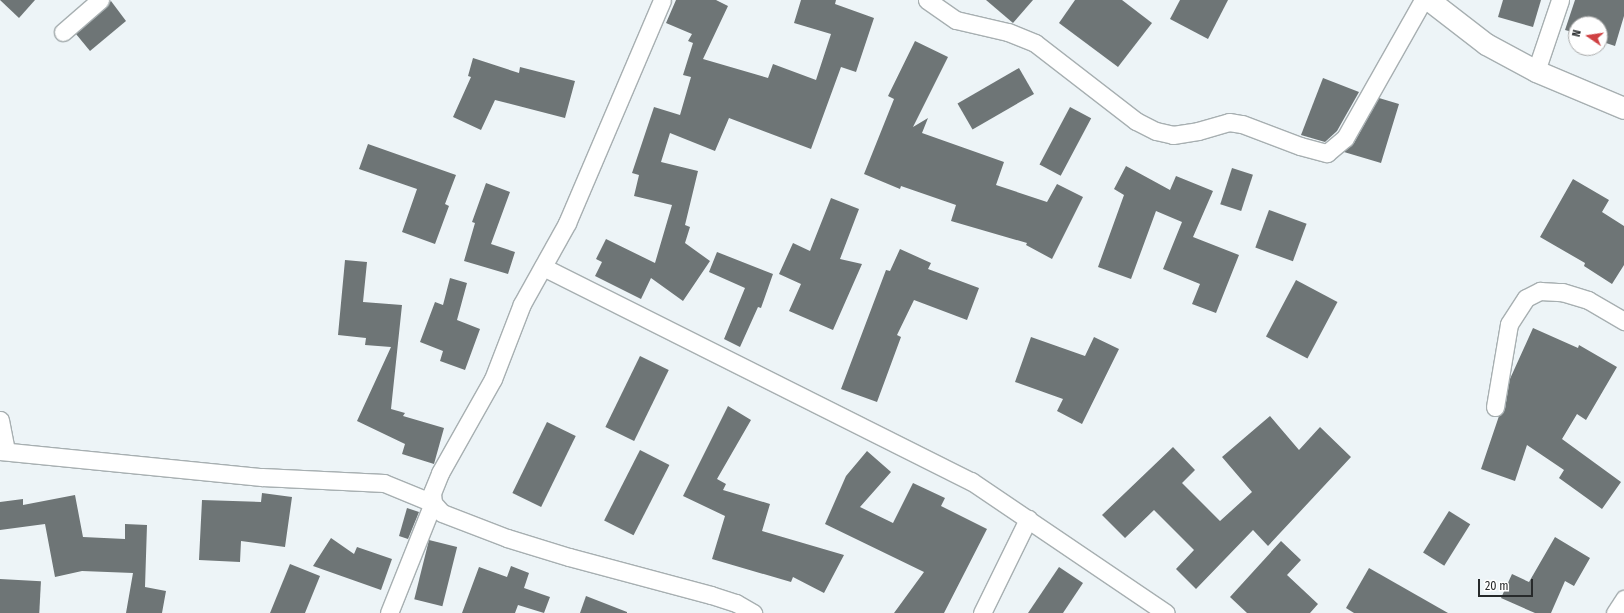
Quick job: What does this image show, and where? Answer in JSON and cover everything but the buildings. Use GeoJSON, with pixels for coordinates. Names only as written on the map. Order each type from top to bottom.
{"type":"FeatureCollection","features":[{"type":"Feature","properties":{"kind":"street"},"geometry":{"type":"LineString","coordinates":[[63,32],[100,0]]}},
{"type":"Feature","properties":{"kind":"street"},"geometry":{"type":"LineString","coordinates":[[389,613],[433,503],[432,493],[440,473],[492,379],[522,304],[543,267],[592,167],[607,125],[662,0]]}},
{"type":"Feature","properties":{"kind":"street"},"geometry":{"type":"LineString","coordinates":[[927,0],[956,20],[1008,32],[1035,43],[1136,120],[1156,131],[1173,135],[1198,131],[1229,122],[1242,124],[1300,146],[1327,153],[1345,138],[1423,0]]}},
{"type":"Feature","properties":{"kind":"street"},"geometry":{"type":"LineString","coordinates":[[1429,0],[1486,44],[1536,71],[1624,108]]}},
{"type":"Feature","properties":{"kind":"street"},"geometry":{"type":"LineString","coordinates":[[1536,71],[1560,0]]}},
{"type":"Feature","properties":{"kind":"street"},"geometry":{"type":"LineString","coordinates":[[543,267],[971,481],[1166,613]]}},
{"type":"Feature","properties":{"kind":"street"},"geometry":{"type":"LineString","coordinates":[[1495,407],[1509,324],[1526,298],[1540,291],[1562,292],[1588,300],[1624,321]]}},
{"type":"Feature","properties":{"kind":"street"},"geometry":{"type":"LineString","coordinates":[[0,420],[3,450],[262,477],[384,483],[433,503],[442,513],[507,538],[569,557],[711,595],[736,603],[753,613]]}},
{"type":"Feature","properties":{"kind":"street"},"geometry":{"type":"LineString","coordinates":[[982,613],[1028,519]]}},
{"type":"Feature","properties":{"kind":"street"},"geometry":{"type":"LineString","coordinates":[[1615,613],[1624,599]]}}]}
